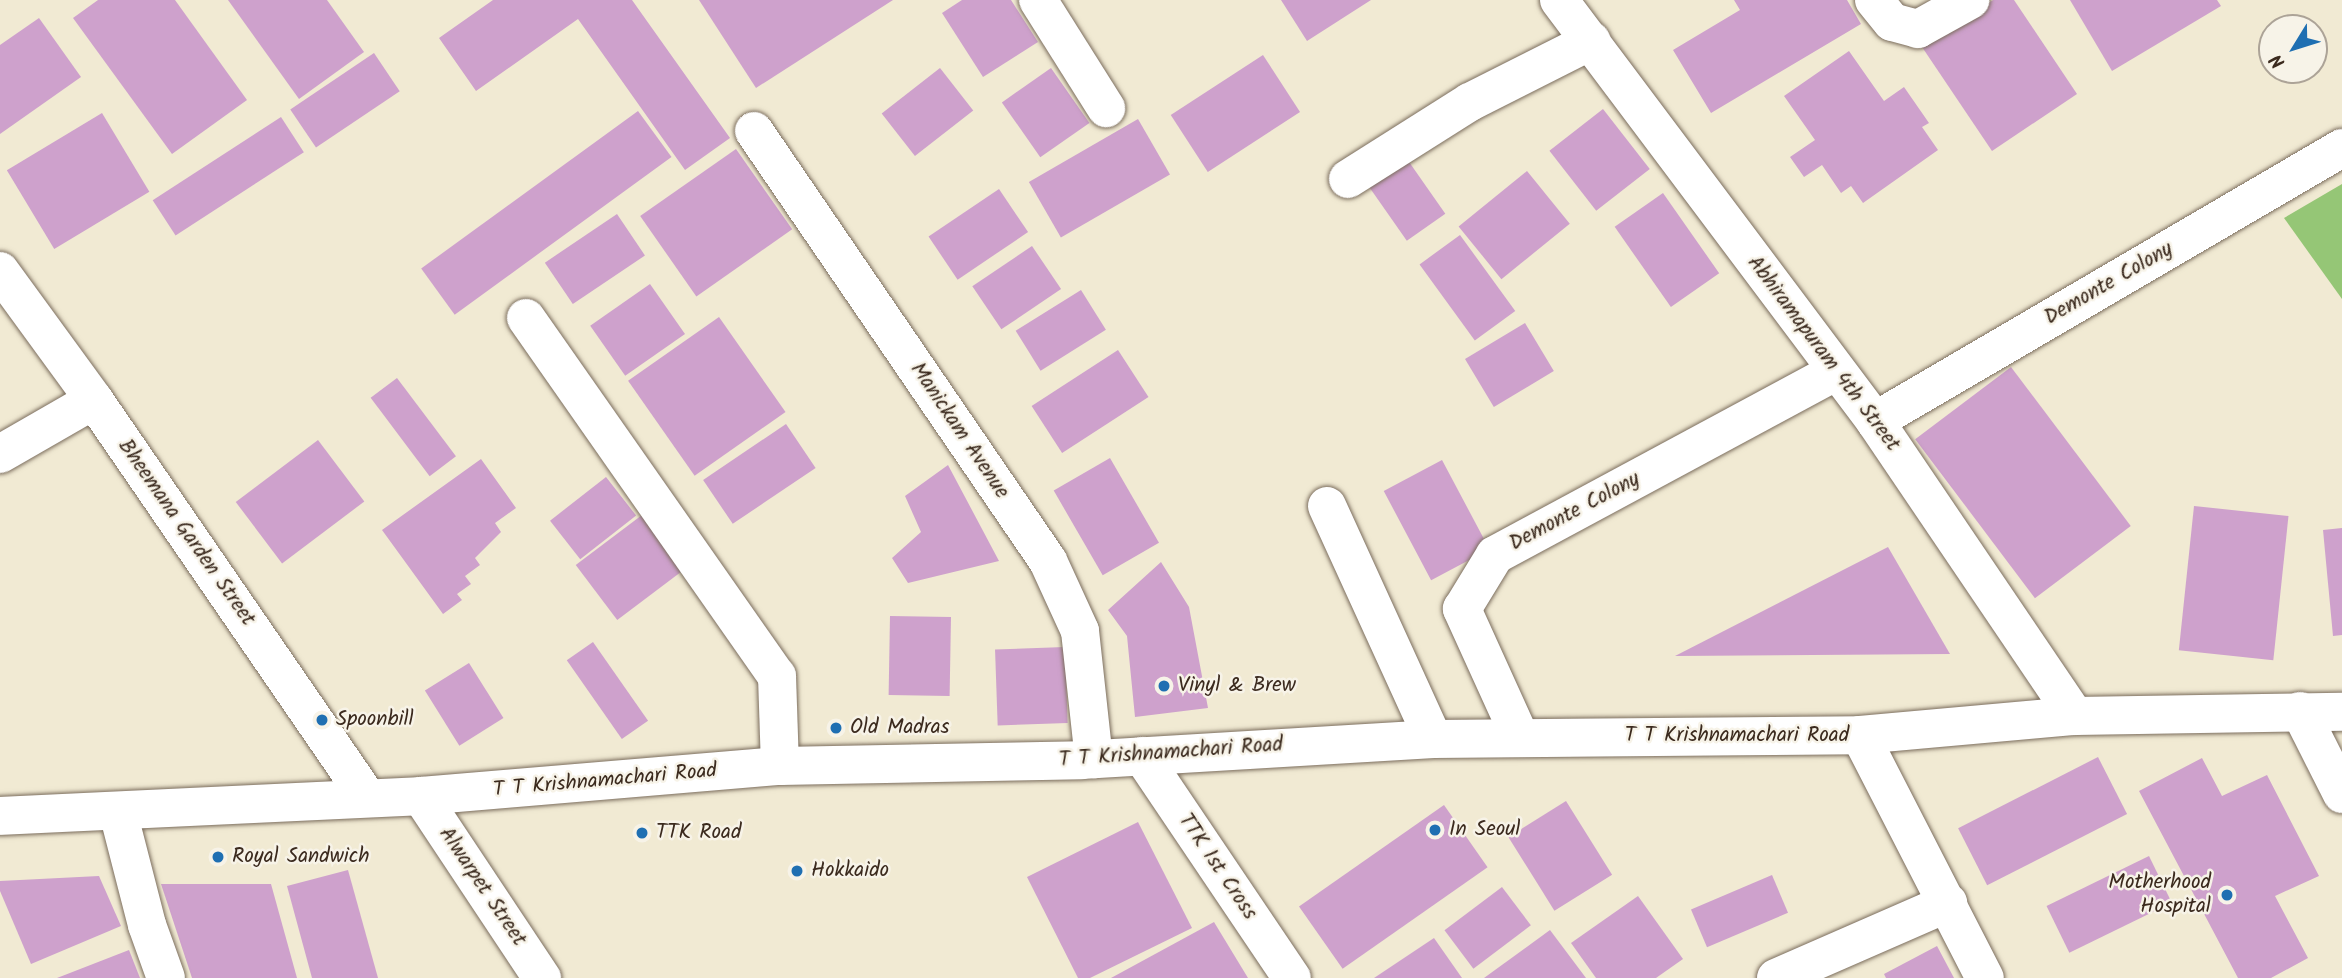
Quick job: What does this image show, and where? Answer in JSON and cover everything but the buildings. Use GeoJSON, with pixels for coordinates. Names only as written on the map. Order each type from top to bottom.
{"type":"FeatureCollection","features":[{"type":"Feature","properties":{"kind":"street"},"geometry":{"type":"LineString","coordinates":[[1038,0],[1106,108]]}},
{"type":"Feature","properties":{"kind":"street","name":"Abhiramapuram 4th Street"},"geometry":{"type":"LineString","coordinates":[[1559,0],[1835,372],[1875,421],[2075,716]]}},
{"type":"Feature","properties":{"kind":"street"},"geometry":{"type":"LineString","coordinates":[[1874,0],[1892,22],[1919,29],[1970,0]]}},
{"type":"Feature","properties":{"kind":"street"},"geometry":{"type":"LineString","coordinates":[[1348,179],[1470,102],[1591,41]]}},
{"type":"Feature","properties":{"kind":"street","name":"Manickam Avenue"},"geometry":{"type":"LineString","coordinates":[[754,131],[1048,561],[1080,631],[1094,759]]}},
{"type":"Feature","properties":{"kind":"street","name":"Demonte Colony"},"geometry":{"type":"LineString","coordinates":[[1875,421],[2342,148]]}},
{"type":"Feature","properties":{"kind":"street","name":"Bheemana Garden Street"},"geometry":{"type":"LineString","coordinates":[[0,271],[94,400],[367,797]]}},
{"type":"Feature","properties":{"kind":"street"},"geometry":{"type":"LineString","coordinates":[[526,318],[778,676],[780,766]]}},
{"type":"Feature","properties":{"kind":"street","name":"Demonte Colony"},"geometry":{"type":"LineString","coordinates":[[1520,737],[1462,609],[1495,555],[1835,372]]}},
{"type":"Feature","properties":{"kind":"street"},"geometry":{"type":"LineString","coordinates":[[0,454],[94,400]]}},
{"type":"Feature","properties":{"kind":"street"},"geometry":{"type":"LineString","coordinates":[[1327,506],[1433,739]]}},
{"type":"Feature","properties":{"kind":"street"},"geometry":{"type":"LineString","coordinates":[[2300,711],[2342,794]]}},
{"type":"Feature","properties":{"kind":"street","name":"T T Krishnamachari Road"},"geometry":{"type":"LineString","coordinates":[[0,816],[421,796],[780,766],[1094,759],[1433,739],[1860,735],[2075,716],[2342,712]]}},
{"type":"Feature","properties":{"kind":"street"},"geometry":{"type":"LineString","coordinates":[[1860,735],[1986,978]]}},
{"type":"Feature","properties":{"kind":"street","name":"TTK 1st Cross"},"geometry":{"type":"LineString","coordinates":[[1142,756],[1292,978]]}},
{"type":"Feature","properties":{"kind":"street","name":"Alwarpet Street"},"geometry":{"type":"LineString","coordinates":[[421,796],[542,978]]}},
{"type":"Feature","properties":{"kind":"street"},"geometry":{"type":"LineString","coordinates":[[118,812],[166,978]]}},
{"type":"Feature","properties":{"kind":"street"},"geometry":{"type":"LineString","coordinates":[[1776,978],[1948,904]]}},
{"type":"Feature","properties":{"kind":"green space"},"geometry":{"type":"Polygon","coordinates":[[[2342,184],[2342,299],[2284,218],[2342,184]]]}},
{"type":"Feature","properties":{"kind":"place","name":"Vinyl & Brew"},"geometry":{"type":"Point","coordinates":[1164,686]}},
{"type":"Feature","properties":{"kind":"place","name":"Spoonbill"},"geometry":{"type":"Point","coordinates":[322,720]}},
{"type":"Feature","properties":{"kind":"place","name":"Old Madras"},"geometry":{"type":"Point","coordinates":[836,728]}},
{"type":"Feature","properties":{"kind":"place","name":"In Seoul"},"geometry":{"type":"Point","coordinates":[1435,830]}},
{"type":"Feature","properties":{"kind":"place","name":"TTK Road"},"geometry":{"type":"Point","coordinates":[642,833]}},
{"type":"Feature","properties":{"kind":"place","name":"Royal Sandwich"},"geometry":{"type":"Point","coordinates":[218,857]}},
{"type":"Feature","properties":{"kind":"place","name":"Hokkaido"},"geometry":{"type":"Point","coordinates":[797,871]}},
{"type":"Feature","properties":{"kind":"place","name":"Motherhood Hospital"},"geometry":{"type":"Point","coordinates":[2227,895]}}]}
